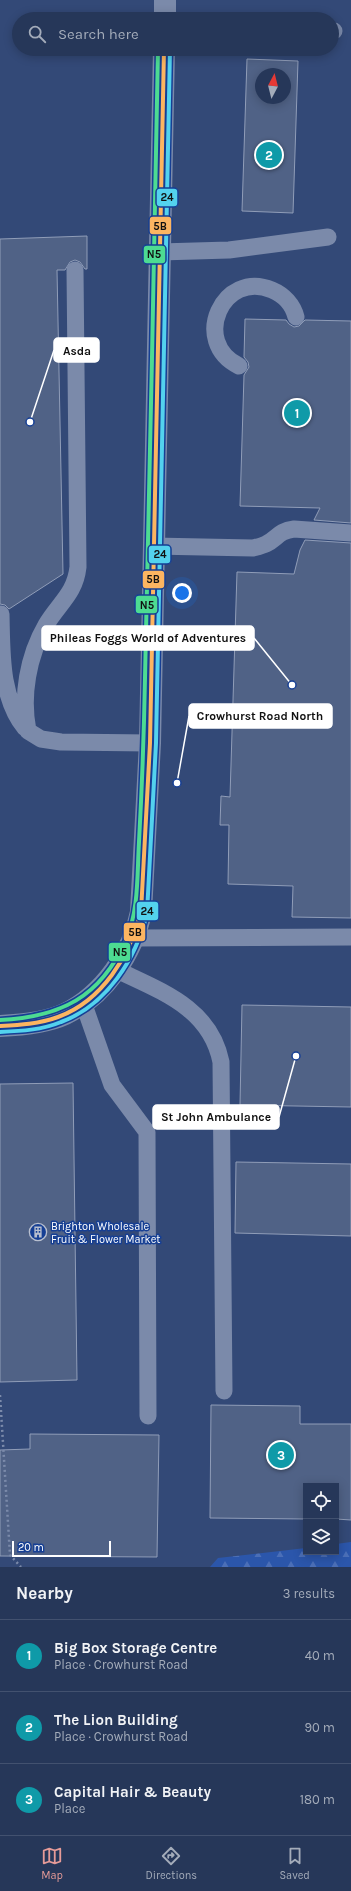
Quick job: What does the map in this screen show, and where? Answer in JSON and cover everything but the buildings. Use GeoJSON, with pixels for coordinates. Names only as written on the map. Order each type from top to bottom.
{"type":"FeatureCollection","features":[{"type":"Feature","properties":{"kind":"street"},"geometry":{"type":"LineString","coordinates":[[165,0],[165,12]]}},
{"type":"Feature","properties":{"kind":"street"},"geometry":{"type":"LineString","coordinates":[[0,1026],[38,1022],[65,1014],[99,990],[127,952],[134,938],[141,912],[150,743],[164,56]]}},
{"type":"Feature","properties":{"kind":"lane"},"geometry":{"type":"LineString","coordinates":[[160,252],[229,250],[328,237]]}},
{"type":"Feature","properties":{"kind":"lane"},"geometry":{"type":"LineString","coordinates":[[28,731],[24,716],[25,702],[28,676],[34,648],[46,624],[66,600],[76,579],[78,567],[75,270]]}},
{"type":"Feature","properties":{"kind":"lane"},"geometry":{"type":"LineString","coordinates":[[239,366],[226,357],[216,338],[214,327],[220,307],[227,298],[245,288],[256,286],[266,288],[277,292],[285,298],[292,307],[296,317]]}},
{"type":"Feature","properties":{"kind":"lane"},"geometry":{"type":"LineString","coordinates":[[153,546],[254,548],[267,544],[275,536],[286,530],[294,529],[351,533]]}},
{"type":"Feature","properties":{"kind":"lane"},"geometry":{"type":"LineString","coordinates":[[1,614],[2,662],[5,685],[18,720],[28,731],[41,739],[61,742],[150,743]]}},
{"type":"Feature","properties":{"kind":"lane"},"geometry":{"type":"LineString","coordinates":[[134,938],[351,937]]}},
{"type":"Feature","properties":{"kind":"lane"},"geometry":{"type":"LineString","coordinates":[[115,969],[169,996],[193,1012],[206,1026],[218,1050],[221,1062],[224,1391]]}},
{"type":"Feature","properties":{"kind":"lane"},"geometry":{"type":"LineString","coordinates":[[83,1002],[112,1085],[147,1132],[148,1416]]}},
{"type":"Feature","properties":{"kind":"path"},"geometry":{"type":"LineString","coordinates":[[0,1395],[10,1555],[21,1567]]}},
{"type":"Feature","properties":{"kind":"green space"},"geometry":{"type":"Polygon","coordinates":[[[351,1542],[351,1567],[210,1567],[218,1558],[303,1548],[303,1555],[339,1555],[339,1544],[351,1542]]]}},
{"type":"Feature","properties":{"kind":"transit line","name":"N5"},"geometry":{"type":"LineString","coordinates":[[0,1020],[22,1018],[59,1009],[76,1001],[91,990],[104,977],[116,960],[130,929],[135,905],[144,719],[158,56]]}},
{"type":"Feature","properties":{"kind":"transit line","name":"5B"},"geometry":{"type":"LineString","coordinates":[[0,1026],[29,1024],[58,1017],[74,1010],[88,1000],[101,988],[122,960],[130,945],[141,912],[150,743],[164,56]]}},
{"type":"Feature","properties":{"kind":"transit line","name":"24"},"geometry":{"type":"LineString","coordinates":[[0,1032],[31,1030],[54,1025],[77,1014],[92,1004],[106,992],[127,963],[142,930],[147,913],[156,743],[170,56]]}},
{"type":"Feature","properties":{"kind":"place","name":"The Lion Building"},"geometry":{"type":"Point","coordinates":[269,155]}},
{"type":"Feature","properties":{"kind":"place","name":"Big Box Storage Centre"},"geometry":{"type":"Point","coordinates":[297,413]}},
{"type":"Feature","properties":{"kind":"place","name":"Asda"},"geometry":{"type":"Point","coordinates":[30,422]}},
{"type":"Feature","properties":{"kind":"place","name":"Phileas Foggs World of Adventures"},"geometry":{"type":"Point","coordinates":[292,685]}},
{"type":"Feature","properties":{"kind":"place","name":"Crowhurst Road North"},"geometry":{"type":"Point","coordinates":[177,783]}},
{"type":"Feature","properties":{"kind":"place","name":"St John Ambulance"},"geometry":{"type":"Point","coordinates":[296,1056]}},
{"type":"Feature","properties":{"kind":"place","name":"Brighton Wholesale Fruit & Flower Market"},"geometry":{"type":"Point","coordinates":[38,1232]}},
{"type":"Feature","properties":{"kind":"place","name":"Capital Hair & Beauty"},"geometry":{"type":"Point","coordinates":[281,1455]}}]}
